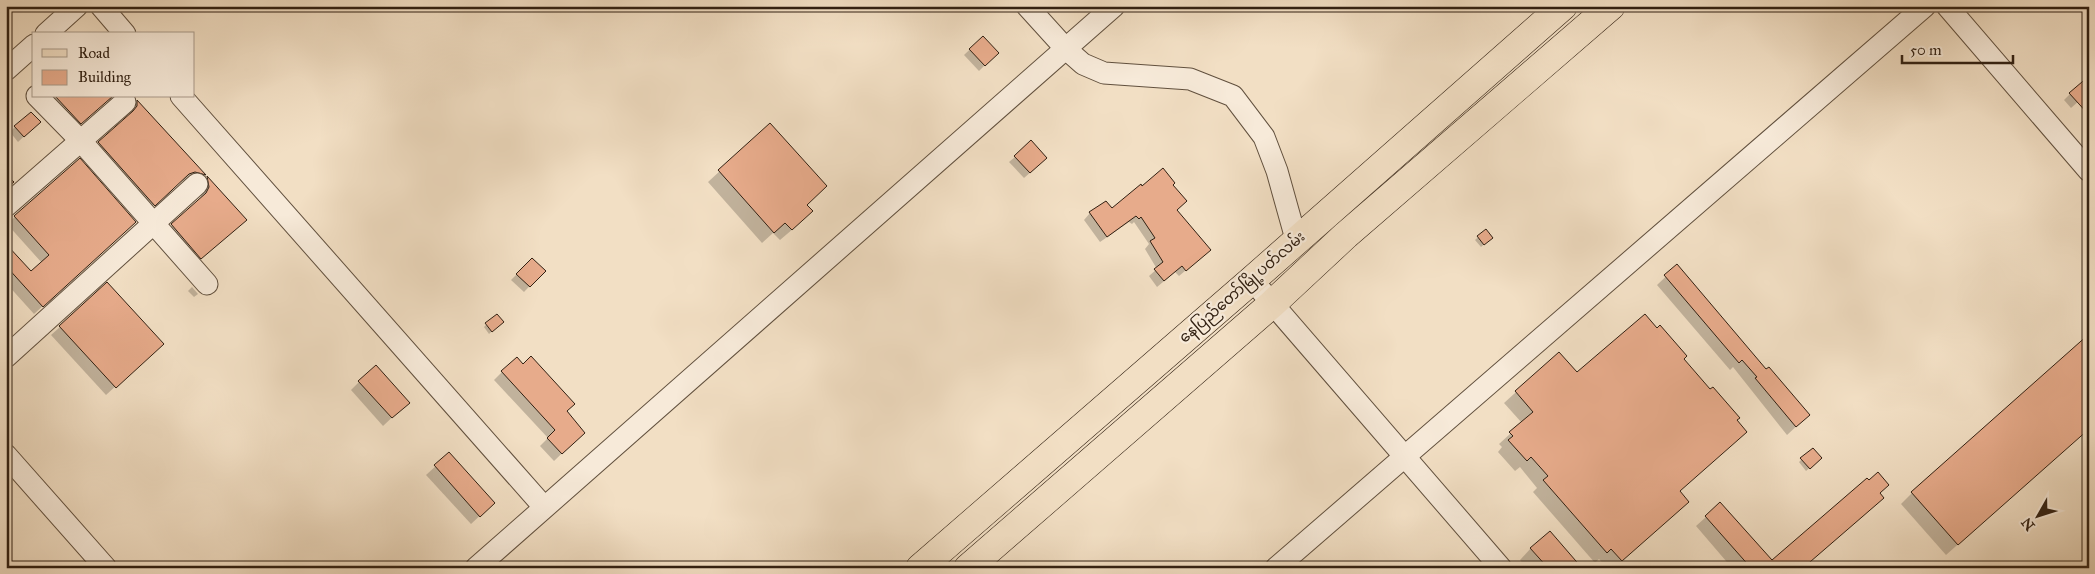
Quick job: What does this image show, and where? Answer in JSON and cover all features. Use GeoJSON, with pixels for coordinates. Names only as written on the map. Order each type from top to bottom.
{"type":"FeatureCollection","features":[{"type":"Feature","properties":{"kind":"main road","name":"နေပြည်တော်မြို့ပတ်လမ်း"},"geometry":{"type":"LineString","coordinates":[[920,568],[1252,280],[1296,239],[1563,6]]}},
{"type":"Feature","properties":{"kind":"main road","name":"နေပြည်တော်မြို့ပတ်လမ်း"},"geometry":{"type":"LineString","coordinates":[[968,568],[1611,6]]}},
{"type":"Feature","properties":{"kind":"street"},"geometry":{"type":"LineString","coordinates":[[48,32],[77,6]]}},
{"type":"Feature","properties":{"kind":"street"},"geometry":{"type":"LineString","coordinates":[[101,6],[123,32]]}},
{"type":"Feature","properties":{"kind":"street"},"geometry":{"type":"LineString","coordinates":[[1027,6],[1066,50],[1083,64],[1104,73],[1190,79],[1233,96],[1264,137],[1277,170],[1296,239]]}},
{"type":"Feature","properties":{"kind":"street"},"geometry":{"type":"LineString","coordinates":[[476,568],[1114,6]]}},
{"type":"Feature","properties":{"kind":"street"},"geometry":{"type":"LineString","coordinates":[[1276,568],[1925,6]]}},
{"type":"Feature","properties":{"kind":"street"},"geometry":{"type":"LineString","coordinates":[[1947,6],[2089,171]]}},
{"type":"Feature","properties":{"kind":"street"},"geometry":{"type":"LineString","coordinates":[[6,70],[32,47]]}},
{"type":"Feature","properties":{"kind":"street"},"geometry":{"type":"LineString","coordinates":[[39,98],[80,140],[207,284]]}},
{"type":"Feature","properties":{"kind":"street"},"geometry":{"type":"LineString","coordinates":[[182,98],[544,507]]}},
{"type":"Feature","properties":{"kind":"street"},"geometry":{"type":"LineString","coordinates":[[6,206],[124,102]]}},
{"type":"Feature","properties":{"kind":"street"},"geometry":{"type":"LineString","coordinates":[[6,357],[197,184]]}},
{"type":"Feature","properties":{"kind":"street"},"geometry":{"type":"LineString","coordinates":[[1252,280],[1501,568]]}},
{"type":"Feature","properties":{"kind":"street"},"geometry":{"type":"LineString","coordinates":[[6,456],[106,568]]}},
{"type":"Feature","properties":{"kind":"building"},"geometry":{"type":"Polygon","coordinates":[[[983,36],[999,53],[985,66],[969,49],[983,36]]]}},
{"type":"Feature","properties":{"kind":"building"},"geometry":{"type":"Polygon","coordinates":[[[2089,76],[2089,115],[2069,93],[2089,76]]]}},
{"type":"Feature","properties":{"kind":"building"},"geometry":{"type":"Polygon","coordinates":[[[57,98],[111,98],[81,124],[57,98]]]}},
{"type":"Feature","properties":{"kind":"building"},"geometry":{"type":"Polygon","coordinates":[[[137,100],[206,175],[195,172],[189,174],[155,206],[98,142],[133,111],[137,106],[137,100]]]}},
{"type":"Feature","properties":{"kind":"building"},"geometry":{"type":"Polygon","coordinates":[[[31,112],[41,122],[24,137],[14,126],[31,112]]]}},
{"type":"Feature","properties":{"kind":"building"},"geometry":{"type":"Polygon","coordinates":[[[770,123],[827,186],[807,205],[813,211],[792,230],[785,223],[774,233],[718,170],[770,123]]]}},
{"type":"Feature","properties":{"kind":"building"},"geometry":{"type":"Polygon","coordinates":[[[1031,140],[1047,158],[1030,173],[1014,156],[1031,140]]]}},
{"type":"Feature","properties":{"kind":"building"},"geometry":{"type":"Polygon","coordinates":[[[80,158],[136,222],[43,307],[6,266],[6,244],[31,271],[49,255],[14,216],[80,158]]]}},
{"type":"Feature","properties":{"kind":"building"},"geometry":{"type":"Polygon","coordinates":[[[1163,168],[1175,183],[1173,185],[1187,201],[1177,210],[1211,250],[1186,271],[1182,266],[1164,281],[1154,269],[1163,262],[1150,241],[1155,238],[1141,217],[1139,219],[1136,216],[1107,237],[1089,212],[1106,201],[1112,208],[1163,168]]]}},
{"type":"Feature","properties":{"kind":"building"},"geometry":{"type":"Polygon","coordinates":[[[6,174],[14,182],[6,189],[6,174]]]}},
{"type":"Feature","properties":{"kind":"building"},"geometry":{"type":"Polygon","coordinates":[[[207,176],[247,220],[201,259],[171,224],[206,193],[209,187],[207,176]]]}},
{"type":"Feature","properties":{"kind":"building"},"geometry":{"type":"Polygon","coordinates":[[[1486,229],[1493,238],[1484,245],[1477,236],[1486,229]]]}},
{"type":"Feature","properties":{"kind":"building"},"geometry":{"type":"Polygon","coordinates":[[[532,258],[546,271],[530,287],[516,274],[532,258]]]}},
{"type":"Feature","properties":{"kind":"building"},"geometry":{"type":"Polygon","coordinates":[[[1677,264],[1766,369],[1769,367],[1810,415],[1796,427],[1755,378],[1757,377],[1742,360],[1739,363],[1664,275],[1677,264]]]}},
{"type":"Feature","properties":{"kind":"building"},"geometry":{"type":"Polygon","coordinates":[[[107,282],[164,344],[116,388],[59,326],[107,282]]]}},
{"type":"Feature","properties":{"kind":"building"},"geometry":{"type":"Polygon","coordinates":[[[497,314],[504,322],[492,332],[485,323],[497,314]]]}},
{"type":"Feature","properties":{"kind":"building"},"geometry":{"type":"Polygon","coordinates":[[[1645,314],[1657,328],[1660,325],[1687,356],[1684,359],[1710,389],[1713,387],[1740,418],[1737,420],[1747,432],[1680,491],[1689,502],[1622,561],[1611,549],[1607,553],[1543,480],[1548,476],[1531,457],[1527,461],[1508,440],[1513,436],[1509,432],[1533,412],[1515,391],[1559,352],[1577,372],[1645,314]]]}},
{"type":"Feature","properties":{"kind":"building"},"geometry":{"type":"Polygon","coordinates":[[[2089,334],[2089,429],[1958,545],[1911,492],[2089,334]]]}},
{"type":"Feature","properties":{"kind":"building"},"geometry":{"type":"Polygon","coordinates":[[[531,356],[575,404],[567,411],[585,433],[562,454],[547,438],[555,430],[501,371],[517,357],[523,364],[531,356]]]}},
{"type":"Feature","properties":{"kind":"building"},"geometry":{"type":"Polygon","coordinates":[[[376,365],[410,403],[392,418],[358,381],[376,365]]]}},
{"type":"Feature","properties":{"kind":"building"},"geometry":{"type":"Polygon","coordinates":[[[1813,448],[1822,458],[1810,469],[1800,458],[1813,448]]]}},
{"type":"Feature","properties":{"kind":"building"},"geometry":{"type":"Polygon","coordinates":[[[449,452],[495,503],[480,517],[434,465],[449,452]]]}},
{"type":"Feature","properties":{"kind":"building"},"geometry":{"type":"Polygon","coordinates":[[[1878,472],[1889,485],[1880,493],[1884,498],[1803,568],[1751,568],[1705,516],[1720,502],[1772,560],[1867,478],[1869,480],[1878,472]]]}},
{"type":"Feature","properties":{"kind":"building"},"geometry":{"type":"Polygon","coordinates":[[[1550,531],[1582,568],[1548,568],[1530,548],[1550,531]]]}}]}
